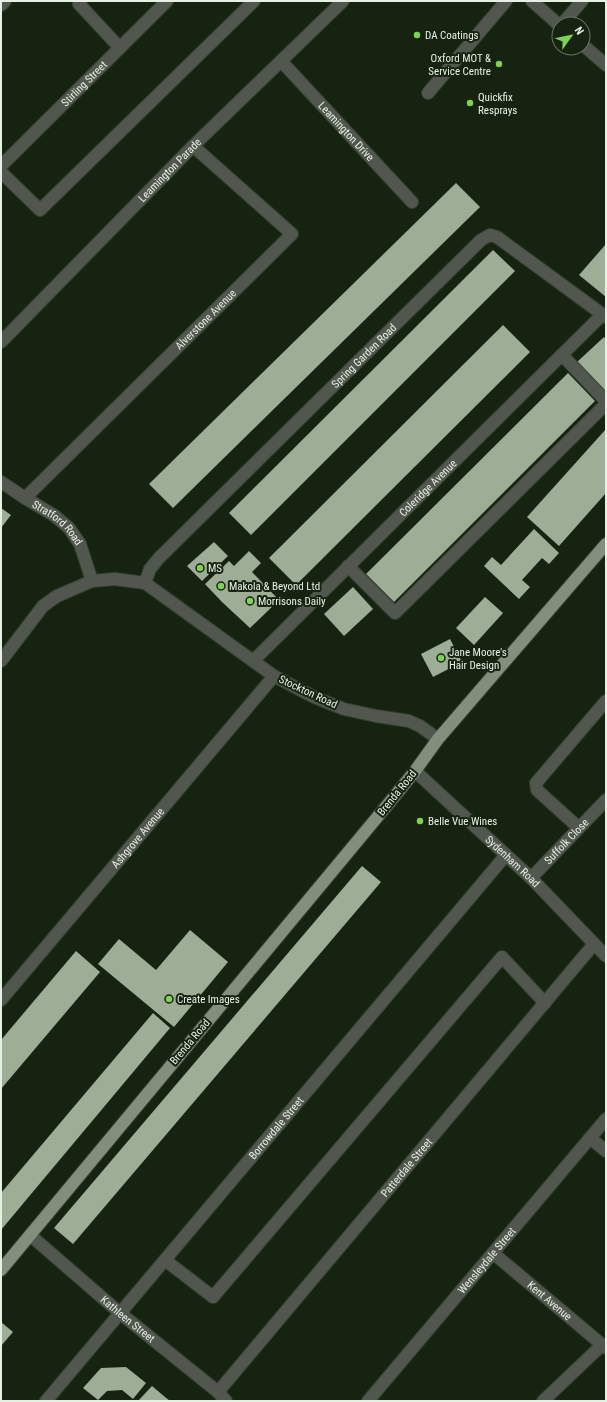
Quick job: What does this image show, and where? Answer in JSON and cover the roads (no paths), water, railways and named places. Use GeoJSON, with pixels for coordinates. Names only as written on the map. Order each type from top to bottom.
{"type":"FeatureCollection","features":[{"type":"Feature","properties":{"kind":"main road"},"geometry":{"type":"LineString","coordinates":[[438,739],[606,544]]}},
{"type":"Feature","properties":{"kind":"main road","name":"Brenda Road"},"geometry":{"type":"LineString","coordinates":[[1,1270],[415,771],[438,739]]}},
{"type":"Feature","properties":{"kind":"street"},"geometry":{"type":"LineString","coordinates":[[1,5],[5,1]]}},
{"type":"Feature","properties":{"kind":"street"},"geometry":{"type":"LineString","coordinates":[[81,1],[79,4],[120,48]]}},
{"type":"Feature","properties":{"kind":"street","name":"Stirling Street"},"geometry":{"type":"LineString","coordinates":[[1,166],[167,1]]}},
{"type":"Feature","properties":{"kind":"street"},"geometry":{"type":"LineString","coordinates":[[1,172],[40,210],[254,1]]}},
{"type":"Feature","properties":{"kind":"street","name":"Leamington Parade"},"geometry":{"type":"LineString","coordinates":[[1,342],[193,146],[343,1]]}},
{"type":"Feature","properties":{"kind":"street"},"geometry":{"type":"LineString","coordinates":[[428,93],[506,1]]}},
{"type":"Feature","properties":{"kind":"street"},"geometry":{"type":"LineString","coordinates":[[532,1],[551,18]]}},
{"type":"Feature","properties":{"kind":"street"},"geometry":{"type":"LineString","coordinates":[[569,16],[582,1]]}},
{"type":"Feature","properties":{"kind":"street"},"geometry":{"type":"LineString","coordinates":[[591,52],[606,65]]}},
{"type":"Feature","properties":{"kind":"street","name":"Leamington Drive"},"geometry":{"type":"LineString","coordinates":[[281,61],[412,202]]}},
{"type":"Feature","properties":{"kind":"street","name":"Alverstone Avenue"},"geometry":{"type":"LineString","coordinates":[[25,498],[292,234],[193,146]]}},
{"type":"Feature","properties":{"kind":"street","name":"Spring Garden Road"},"geometry":{"type":"LineString","coordinates":[[145,583],[150,569],[159,558],[481,240],[490,235],[497,237],[604,316]]}},
{"type":"Feature","properties":{"kind":"street","name":"Coleridge Avenue"},"geometry":{"type":"LineString","coordinates":[[253,661],[562,355],[604,316]]}},
{"type":"Feature","properties":{"kind":"street"},"geometry":{"type":"LineString","coordinates":[[348,566],[395,613],[606,402],[562,355]]}},
{"type":"Feature","properties":{"kind":"street","name":"Stratford Road"},"geometry":{"type":"LineString","coordinates":[[1,482],[54,516],[69,528],[80,544],[92,581]]}},
{"type":"Feature","properties":{"kind":"street","name":"Stockton Road"},"geometry":{"type":"LineString","coordinates":[[1,661],[43,606],[57,596],[92,581],[115,579],[145,583],[274,676],[314,697],[344,709],[409,721],[420,726],[438,739]]}},
{"type":"Feature","properties":{"kind":"street","name":"Ashgrove Avenue"},"geometry":{"type":"LineString","coordinates":[[1,1000],[274,676]]}},
{"type":"Feature","properties":{"kind":"street"},"geometry":{"type":"LineString","coordinates":[[579,828],[536,790],[536,783],[606,701]]}},
{"type":"Feature","properties":{"kind":"street","name":"Sydenham Road"},"geometry":{"type":"LineString","coordinates":[[415,771],[531,878],[606,956]]}},
{"type":"Feature","properties":{"kind":"street","name":"Suffolk Close"},"geometry":{"type":"LineString","coordinates":[[531,878],[579,828],[605,806]]}},
{"type":"Feature","properties":{"kind":"street","name":"Borrowdale Street"},"geometry":{"type":"LineString","coordinates":[[46,1401],[506,855]]}},
{"type":"Feature","properties":{"kind":"street","name":"Patterdale Street"},"geometry":{"type":"LineString","coordinates":[[218,1392],[594,944]]}},
{"type":"Feature","properties":{"kind":"street"},"geometry":{"type":"LineString","coordinates":[[165,1260],[213,1297],[502,957],[545,1003]]}},
{"type":"Feature","properties":{"kind":"street","name":"Wensleydale Street"},"geometry":{"type":"LineString","coordinates":[[368,1401],[606,1119]]}},
{"type":"Feature","properties":{"kind":"street"},"geometry":{"type":"LineString","coordinates":[[590,1138],[606,1152]]}},
{"type":"Feature","properties":{"kind":"street","name":"Kathleen Street"},"geometry":{"type":"LineString","coordinates":[[30,1235],[120,1313],[218,1392],[226,1401]]}},
{"type":"Feature","properties":{"kind":"street","name":"Kent Avenue"},"geometry":{"type":"LineString","coordinates":[[493,1253],[604,1347]]}},
{"type":"Feature","properties":{"kind":"street"},"geometry":{"type":"LineString","coordinates":[[543,1401],[604,1347]]}},
{"type":"Feature","properties":{"kind":"place","name":"DA Coatings"},"geometry":{"type":"Point","coordinates":[417,35]}},
{"type":"Feature","properties":{"kind":"place","name":"Oxford MOT & Service Centre"},"geometry":{"type":"Point","coordinates":[499,64]}},
{"type":"Feature","properties":{"kind":"place","name":"Quickfix Resprays"},"geometry":{"type":"Point","coordinates":[470,103]}},
{"type":"Feature","properties":{"kind":"place","name":"MS"},"geometry":{"type":"Point","coordinates":[200,568]}},
{"type":"Feature","properties":{"kind":"place","name":"Makola & Beyond Ltd"},"geometry":{"type":"Point","coordinates":[221,586]}},
{"type":"Feature","properties":{"kind":"place","name":"Morrisons Daily"},"geometry":{"type":"Point","coordinates":[250,601]}},
{"type":"Feature","properties":{"kind":"place","name":"Jane Moore's Hair Design"},"geometry":{"type":"Point","coordinates":[441,658]}},
{"type":"Feature","properties":{"kind":"place","name":"Belle Vue Wines"},"geometry":{"type":"Point","coordinates":[420,821]}},
{"type":"Feature","properties":{"kind":"place","name":"Create Images"},"geometry":{"type":"Point","coordinates":[169,999]}}]}
